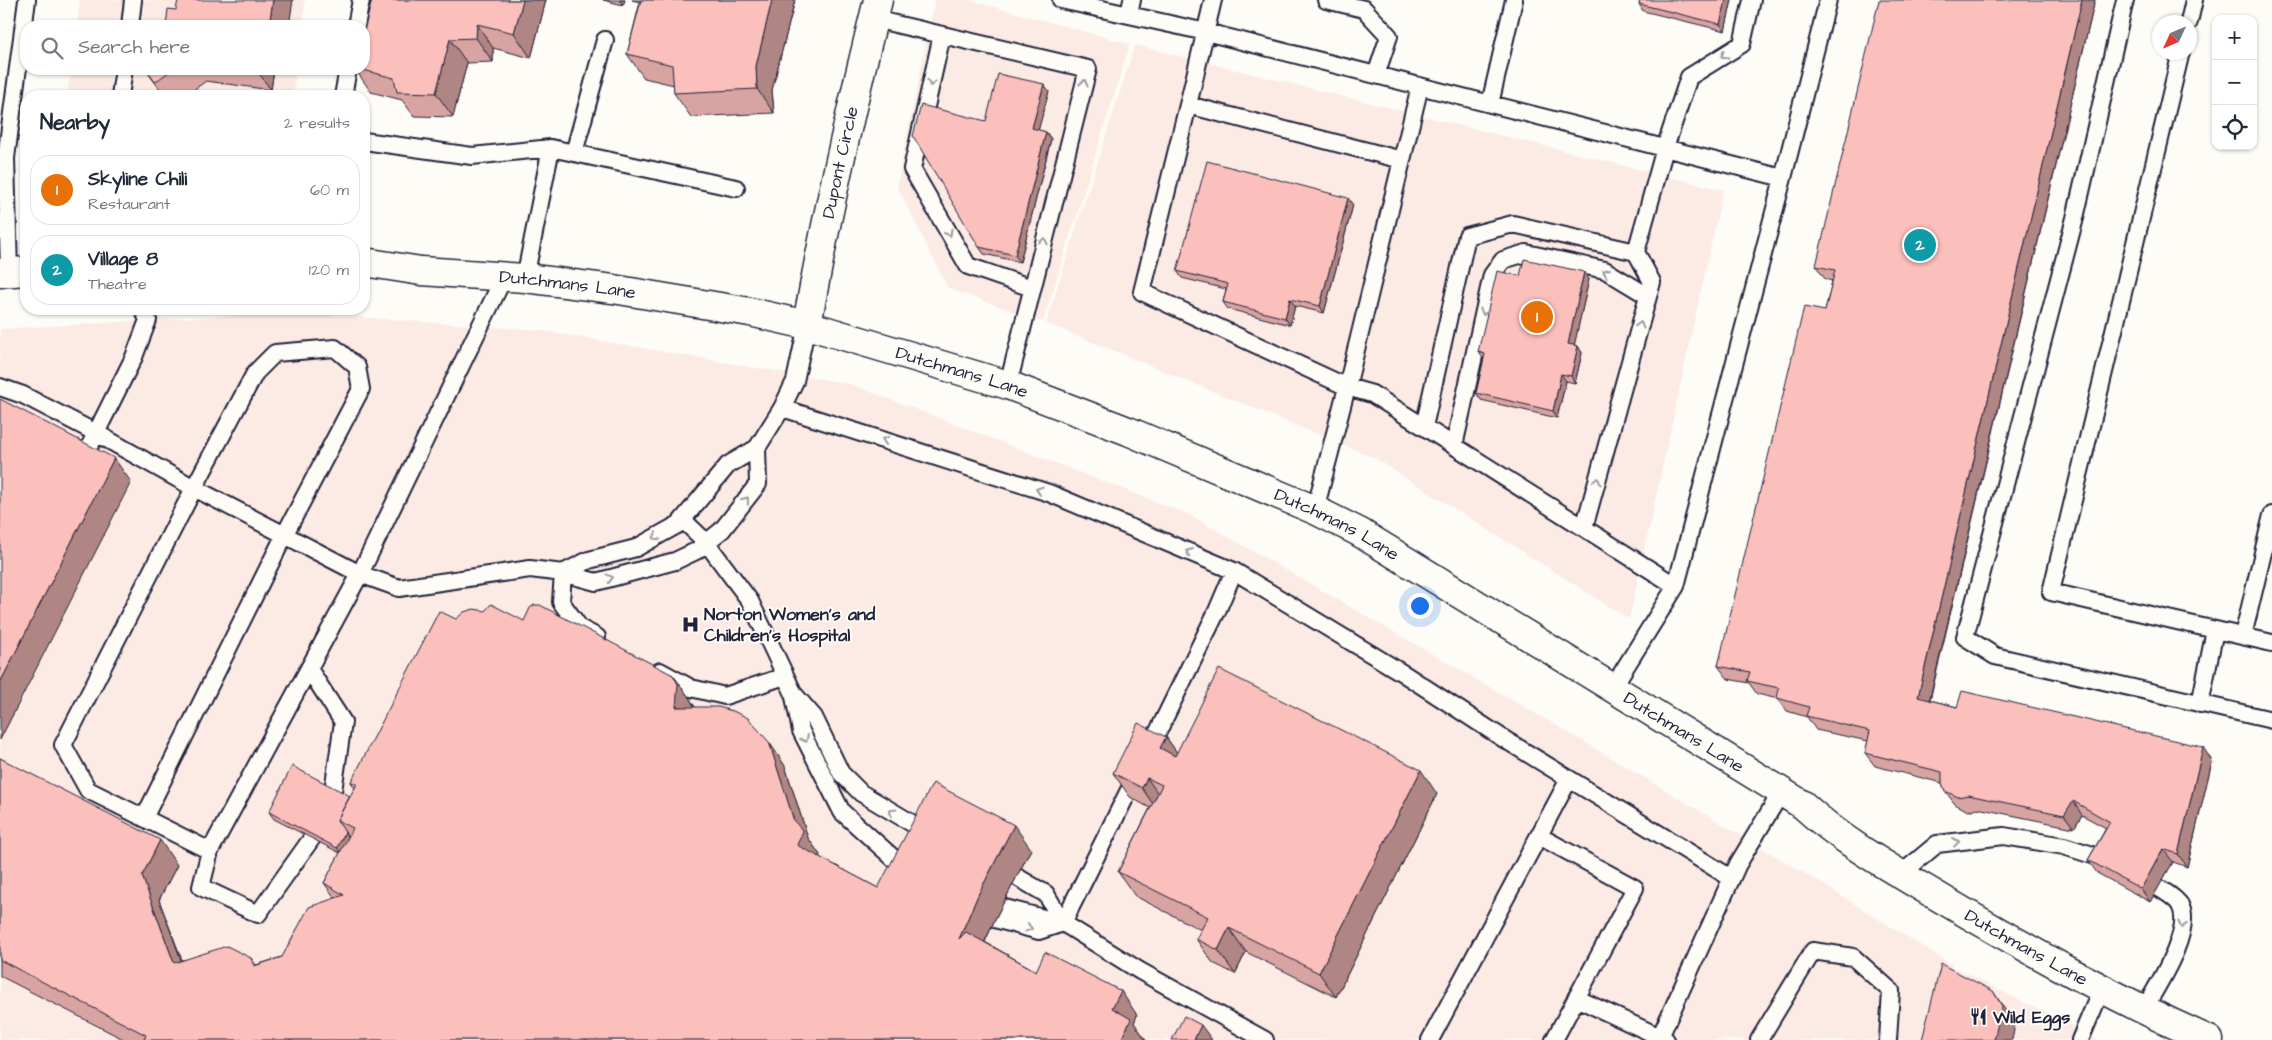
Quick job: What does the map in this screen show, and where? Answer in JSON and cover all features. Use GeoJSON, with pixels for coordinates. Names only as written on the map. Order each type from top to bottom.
{"type":"FeatureCollection","features":[{"type":"Feature","properties":{"kind":"street","name":"Dupont Circle"},"geometry":{"type":"LineString","coordinates":[[807,325],[821,244],[857,81],[876,9]]}},
{"type":"Feature","properties":{"kind":"street","name":"Dutchmans Lane"},"geometry":{"type":"LineString","coordinates":[[370,263],[421,271],[514,277],[623,290],[750,312],[807,325],[1008,385],[1128,431],[1315,510],[1359,532],[1782,791],[1870,856],[2022,946],[2102,988],[2209,1040]]}},
{"type":"Feature","properties":{"kind":"lane"},"geometry":{"type":"LineString","coordinates":[[25,20],[28,0]]}},
{"type":"Feature","properties":{"kind":"lane"},"geometry":{"type":"LineString","coordinates":[[131,20],[133,0]]}},
{"type":"Feature","properties":{"kind":"lane"},"geometry":{"type":"LineString","coordinates":[[357,20],[361,0]]}},
{"type":"Feature","properties":{"kind":"lane"},"geometry":{"type":"LineString","coordinates":[[1061,0],[1130,7],[1206,32],[1783,178]]}},
{"type":"Feature","properties":{"kind":"lane"},"geometry":{"type":"LineString","coordinates":[[1213,0],[1142,292],[1347,386],[1372,394],[1676,586]]}},
{"type":"Feature","properties":{"kind":"lane"},"geometry":{"type":"LineString","coordinates":[[1326,0],[1364,9],[1389,36],[1376,75]]}},
{"type":"Feature","properties":{"kind":"lane"},"geometry":{"type":"LineString","coordinates":[[1490,104],[1514,0]]}},
{"type":"Feature","properties":{"kind":"lane"},"geometry":{"type":"LineString","coordinates":[[1584,528],[1652,282],[1636,252],[1665,148],[1689,77],[1742,44],[1752,0]]}},
{"type":"Feature","properties":{"kind":"lane"},"geometry":{"type":"LineString","coordinates":[[1613,687],[1676,586],[1828,0]]}},
{"type":"Feature","properties":{"kind":"lane"},"geometry":{"type":"LineString","coordinates":[[2125,0],[2075,218],[1965,637],[1995,656],[2272,720]]}},
{"type":"Feature","properties":{"kind":"lane"},"geometry":{"type":"LineString","coordinates":[[2190,15],[2194,0]]}},
{"type":"Feature","properties":{"kind":"lane"},"geometry":{"type":"LineString","coordinates":[[876,9],[942,35],[1088,69],[1008,385]]}},
{"type":"Feature","properties":{"kind":"lane"},"geometry":{"type":"LineString","coordinates":[[942,35],[912,169],[968,266],[1032,288]]}},
{"type":"Feature","properties":{"kind":"lane"},"geometry":{"type":"LineString","coordinates":[[574,153],[605,40]]}},
{"type":"Feature","properties":{"kind":"lane"},"geometry":{"type":"LineString","coordinates":[[12,272],[3,159],[20,51]]}},
{"type":"Feature","properties":{"kind":"lane"},"geometry":{"type":"LineString","coordinates":[[2179,60],[2051,592],[2272,643]]}},
{"type":"Feature","properties":{"kind":"lane"},"geometry":{"type":"LineString","coordinates":[[121,90],[123,75]]}},
{"type":"Feature","properties":{"kind":"lane"},"geometry":{"type":"LineString","coordinates":[[344,90],[347,75]]}},
{"type":"Feature","properties":{"kind":"lane"},"geometry":{"type":"LineString","coordinates":[[1315,510],[1420,86]]}},
{"type":"Feature","properties":{"kind":"lane"},"geometry":{"type":"LineString","coordinates":[[1188,105],[1402,160]]}},
{"type":"Feature","properties":{"kind":"lane"},"geometry":{"type":"LineString","coordinates":[[370,142],[472,156],[551,148],[736,188]]}},
{"type":"Feature","properties":{"kind":"lane"},"geometry":{"type":"LineString","coordinates":[[309,669],[343,722],[334,791],[312,838],[258,914],[201,887],[210,851],[360,574],[514,277],[551,148]]}},
{"type":"Feature","properties":{"kind":"lane"},"geometry":{"type":"LineString","coordinates":[[1424,427],[1467,236],[1513,224],[1636,252]]}},
{"type":"Feature","properties":{"kind":"lane"},"geometry":{"type":"LineString","coordinates":[[1454,446],[1492,275],[1503,260],[1526,253],[1605,270],[1648,296]]}},
{"type":"Feature","properties":{"kind":"lane"},"geometry":{"type":"LineString","coordinates":[[84,458],[134,357],[148,320],[146,315]]}},
{"type":"Feature","properties":{"kind":"lane"},"geometry":{"type":"LineString","coordinates":[[563,573],[589,560],[636,548],[679,524],[728,465],[757,448],[782,408],[795,380],[807,325]]}},
{"type":"Feature","properties":{"kind":"lane"},"geometry":{"type":"LineString","coordinates":[[144,818],[285,534],[360,389],[357,367],[335,348],[275,353],[255,373],[194,488],[64,745],[88,790],[144,818],[210,851]]}},
{"type":"Feature","properties":{"kind":"lane"},"geometry":{"type":"LineString","coordinates":[[0,387],[23,395],[194,488],[360,574],[398,588],[530,569],[563,573],[596,582],[675,561],[696,551],[722,530],[758,484],[757,448]]}},
{"type":"Feature","properties":{"kind":"lane"},"geometry":{"type":"LineString","coordinates":[[782,408],[1049,493],[1234,571],[1404,674],[1569,779],[1731,878]]}},
{"type":"Feature","properties":{"kind":"lane"},"geometry":{"type":"LineString","coordinates":[[2243,636],[2272,515]]}},
{"type":"Feature","properties":{"kind":"lane"},"geometry":{"type":"LineString","coordinates":[[683,520],[706,542],[750,601],[792,692],[801,731],[842,812],[917,870]]}},
{"type":"Feature","properties":{"kind":"lane"},"geometry":{"type":"LineString","coordinates":[[998,913],[1039,930],[1063,923],[1217,611],[1234,571]]}},
{"type":"Feature","properties":{"kind":"lane"},"geometry":{"type":"LineString","coordinates":[[563,573],[561,602],[580,628],[614,646]]}},
{"type":"Feature","properties":{"kind":"lane"},"geometry":{"type":"LineString","coordinates":[[2200,704],[2216,630]]}},
{"type":"Feature","properties":{"kind":"lane"},"geometry":{"type":"LineString","coordinates":[[648,665],[691,688],[725,696],[785,676]]}},
{"type":"Feature","properties":{"kind":"lane"},"geometry":{"type":"LineString","coordinates":[[792,692],[814,717],[841,773],[861,793],[934,837]]}},
{"type":"Feature","properties":{"kind":"lane"},"geometry":{"type":"LineString","coordinates":[[1430,1040],[1569,779]]}},
{"type":"Feature","properties":{"kind":"lane"},"geometry":{"type":"LineString","coordinates":[[1576,998],[1661,1039],[1731,878],[1782,791]]}},
{"type":"Feature","properties":{"kind":"lane"},"geometry":{"type":"LineString","coordinates":[[1539,836],[1635,888],[1554,1040]]}},
{"type":"Feature","properties":{"kind":"lane"},"geometry":{"type":"LineString","coordinates":[[1901,874],[1937,844],[2004,836],[2064,846],[2105,859]]}},
{"type":"Feature","properties":{"kind":"lane"},"geometry":{"type":"LineString","coordinates":[[1017,876],[1046,894],[1063,923],[1140,971],[1265,1040]]}},
{"type":"Feature","properties":{"kind":"lane"},"geometry":{"type":"LineString","coordinates":[[2144,1009],[2172,958],[2184,918],[2179,903],[2158,888]]}},
{"type":"Feature","properties":{"kind":"lane"},"geometry":{"type":"LineString","coordinates":[[1759,1040],[1813,951],[1853,957],[1890,991],[1888,1039]]}},
{"type":"Feature","properties":{"kind":"lane"},"geometry":{"type":"LineString","coordinates":[[2080,1040],[2102,988]]}},
{"type":"Feature","properties":{"kind":"shaded area"},"geometry":{"type":"Polygon","coordinates":[[[80,0],[305,0],[303,20],[78,20],[80,0]]]}},
{"type":"Feature","properties":{"kind":"shaded area"},"geometry":{"type":"Polygon","coordinates":[[[935,0],[969,0],[1130,44],[1043,322],[948,288],[897,186],[935,0]]]}},
{"type":"Feature","properties":{"kind":"shaded area"},"geometry":{"type":"Polygon","coordinates":[[[1135,45],[1723,190],[1629,619],[1373,457],[1046,323],[1135,45]]]}},
{"type":"Feature","properties":{"kind":"shaded area"},"geometry":{"type":"Polygon","coordinates":[[[70,75],[295,75],[294,90],[68,90],[70,75]]]}},
{"type":"Feature","properties":{"kind":"shaded area","name":"Norton Women's and Children's Hospital"},"geometry":{"type":"Polygon","coordinates":[[[236,315],[329,315],[538,330],[850,384],[1190,515],[1571,734],[1824,885],[1952,965],[1935,1040],[0,1040],[0,329],[236,315]]]}},
{"type":"Feature","properties":{"kind":"shaded area"},"geometry":{"type":"Polygon","coordinates":[[[1956,968],[2099,1040],[1940,1040],[1956,968]]]}},
{"type":"Feature","properties":{"kind":"building"},"geometry":{"type":"Polygon","coordinates":[[[178,0],[273,0],[270,20],[167,20],[168,9],[176,10],[178,0]]]}},
{"type":"Feature","properties":{"kind":"building"},"geometry":{"type":"Polygon","coordinates":[[[372,0],[523,0],[514,33],[477,24],[476,38],[450,39],[436,93],[397,92],[394,78],[370,72],[370,20],[367,20],[372,0]]]}},
{"type":"Feature","properties":{"kind":"building"},"geometry":{"type":"Polygon","coordinates":[[[641,0],[772,0],[756,66],[757,89],[674,93],[672,65],[627,54],[641,0]]]}},
{"type":"Feature","properties":{"kind":"building"},"geometry":{"type":"Polygon","coordinates":[[[1640,0],[1726,0],[1720,24],[1639,4],[1640,0]]]}},
{"type":"Feature","properties":{"kind":"building"},"geometry":{"type":"Polygon","coordinates":[[[1879,0],[2082,0],[1918,697],[1957,707],[1962,691],[2203,747],[2178,854],[2163,849],[2141,889],[2088,860],[2110,822],[2073,801],[2064,815],[1968,795],[1958,797],[1945,791],[1942,783],[1942,772],[1865,753],[1870,731],[1806,716],[1809,707],[1777,698],[1779,688],[1747,681],[1750,672],[1718,666],[1804,307],[1825,311],[1835,270],[1816,266],[1879,0]]]}},
{"type":"Feature","properties":{"kind":"building"},"geometry":{"type":"Polygon","coordinates":[[[998,74],[1044,84],[1032,128],[1046,132],[1015,255],[979,247],[913,136],[921,105],[986,121],[998,74]]]}},
{"type":"Feature","properties":{"kind":"building"},"geometry":{"type":"Polygon","coordinates":[[[150,75],[165,75],[155,82],[150,75]]]}},
{"type":"Feature","properties":{"kind":"building"},"geometry":{"type":"Polygon","coordinates":[[[1207,161],[1348,198],[1320,306],[1290,299],[1285,318],[1223,302],[1228,284],[1177,271],[1207,161]]]}},
{"type":"Feature","properties":{"kind":"building"},"geometry":{"type":"Polygon","coordinates":[[[1524,259],[1584,272],[1568,344],[1578,346],[1571,376],[1561,374],[1553,411],[1476,393],[1485,354],[1478,352],[1497,271],[1520,276],[1524,259]]]}},
{"type":"Feature","properties":{"kind":"building"},"geometry":{"type":"Polygon","coordinates":[[[0,399],[114,458],[0,683],[0,399]]]}},
{"type":"Feature","properties":{"kind":"building"},"geometry":{"type":"Polygon","coordinates":[[[491,604],[524,621],[530,608],[534,605],[540,605],[673,675],[678,684],[676,707],[718,707],[748,718],[769,742],[794,821],[803,831],[797,845],[878,888],[933,783],[1014,825],[978,895],[959,939],[966,932],[1036,971],[1045,952],[1121,991],[1112,1008],[1131,1019],[1121,1040],[144,1040],[146,1035],[0,960],[0,758],[160,840],[142,876],[174,963],[227,946],[251,958],[254,966],[282,957],[309,907],[344,895],[324,883],[353,828],[337,820],[357,784],[351,782],[439,611],[456,619],[464,612],[474,609],[485,611],[491,604]]]}},
{"type":"Feature","properties":{"kind":"building"},"geometry":{"type":"Polygon","coordinates":[[[1219,669],[1421,770],[1319,973],[1229,928],[1218,950],[1196,939],[1208,917],[1118,872],[1162,785],[1147,778],[1142,788],[1113,773],[1138,723],[1166,737],[1160,748],[1175,756],[1219,669]]]}},
{"type":"Feature","properties":{"kind":"building"},"geometry":{"type":"Polygon","coordinates":[[[292,766],[350,796],[337,820],[345,832],[337,848],[269,812],[292,766]]]}},
{"type":"Feature","properties":{"kind":"building"},"geometry":{"type":"Polygon","coordinates":[[[1941,964],[1993,991],[2002,1006],[1994,1040],[1922,1040],[1941,964]]]}},
{"type":"Feature","properties":{"kind":"building"},"geometry":{"type":"Polygon","coordinates":[[[1184,1016],[1201,1025],[1194,1040],[1172,1040],[1184,1016]]]}},
{"type":"Feature","properties":{"kind":"place","name":"Village 8"},"geometry":{"type":"Point","coordinates":[1920,245]}},
{"type":"Feature","properties":{"kind":"place","name":"Skyline Chili"},"geometry":{"type":"Point","coordinates":[1537,317]}},
{"type":"Feature","properties":{"kind":"place","name":"Norton Women's and Children's Hospital"},"geometry":{"type":"Point","coordinates":[690,624]}},
{"type":"Feature","properties":{"kind":"place","name":"Wild Eggs"},"geometry":{"type":"Point","coordinates":[1979,1017]}}]}
